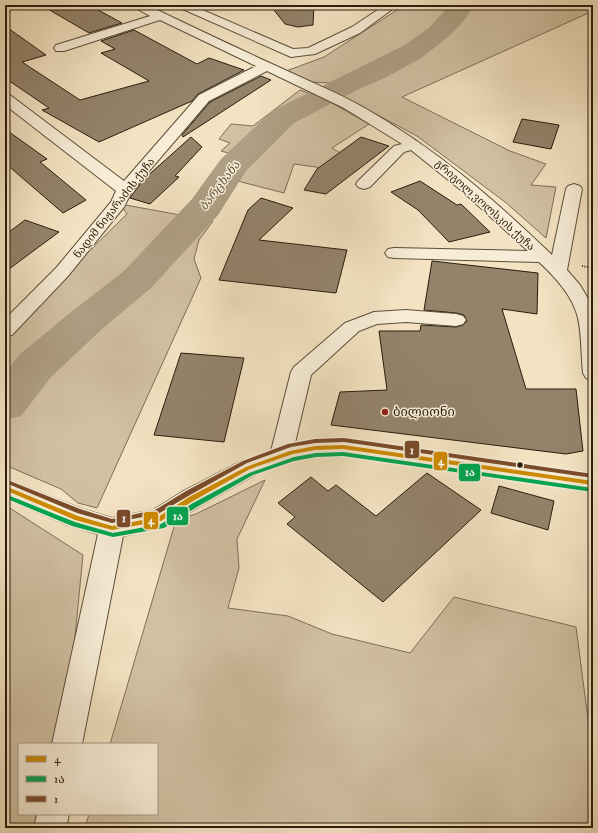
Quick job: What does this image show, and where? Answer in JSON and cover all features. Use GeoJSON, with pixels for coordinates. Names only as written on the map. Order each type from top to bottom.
{"type":"FeatureCollection","features":[{"type":"Feature","properties":{"kind":"street","name":"გრიგოლ ვოლსკის ქუჩა"},"geometry":{"type":"LineString","coordinates":[[138,5],[306,83],[376,120],[440,164],[489,205],[544,257],[576,292],[587,314],[593,373]]}},
{"type":"Feature","properties":{"kind":"street"},"geometry":{"type":"LineString","coordinates":[[182,5],[291,53],[311,51],[349,34],[385,10],[385,5]]}},
{"type":"Feature","properties":{"kind":"street"},"geometry":{"type":"LineString","coordinates":[[60,48],[161,16]]}},
{"type":"Feature","properties":{"kind":"street","name":"ნადიმ ნიჟარაძის ქუჩა"},"geometry":{"type":"LineString","coordinates":[[5,330],[62,272],[109,216],[118,204],[125,190],[204,98],[267,66]]}},
{"type":"Feature","properties":{"kind":"street"},"geometry":{"type":"LineString","coordinates":[[5,98],[125,190]]}},
{"type":"Feature","properties":{"kind":"street"},"geometry":{"type":"LineString","coordinates":[[364,184],[399,149],[414,145]]}},
{"type":"Feature","properties":{"kind":"street"},"geometry":{"type":"LineString","coordinates":[[558,271],[574,189]]}},
{"type":"Feature","properties":{"kind":"street"},"geometry":{"type":"LineString","coordinates":[[394,253],[544,257]]}},
{"type":"Feature","properties":{"kind":"street"},"geometry":{"type":"LineString","coordinates":[[281,456],[301,372],[352,327],[374,318],[406,316],[456,320]]}},
{"type":"Feature","properties":{"kind":"street"},"geometry":{"type":"LineString","coordinates":[[5,488],[77,518],[112,528],[159,519],[191,499],[248,468],[292,452],[307,449],[343,448],[593,483]]}},
{"type":"Feature","properties":{"kind":"street"},"geometry":{"type":"LineString","coordinates":[[68,743],[112,528]]}},
{"type":"Feature","properties":{"kind":"street"},"geometry":{"type":"LineString","coordinates":[[50,828],[53,815]]}},
{"type":"Feature","properties":{"kind":"shaded area"},"geometry":{"type":"Polygon","coordinates":[[[399,5],[593,5],[593,11],[402,97],[510,151],[546,164],[531,185],[556,187],[546,238],[505,202],[417,136],[344,97],[347,84],[311,82],[286,71],[324,57],[400,8],[399,5]]]}},
{"type":"Feature","properties":{"kind":"shaded area"},"geometry":{"type":"Polygon","coordinates":[[[300,90],[325,99],[369,124],[332,148],[346,156],[337,170],[294,164],[284,193],[226,178],[233,166],[242,157],[221,151],[230,143],[219,139],[231,124],[253,126],[300,90]]]}},
{"type":"Feature","properties":{"kind":"shaded area"},"geometry":{"type":"Polygon","coordinates":[[[120,204],[213,221],[199,240],[194,259],[201,278],[97,508],[78,503],[61,489],[5,465],[5,334],[127,214],[120,204]]]}},
{"type":"Feature","properties":{"kind":"shaded area"},"geometry":{"type":"Polygon","coordinates":[[[265,480],[237,539],[239,568],[228,608],[288,616],[332,634],[410,653],[454,597],[576,627],[593,757],[593,828],[85,828],[89,815],[158,815],[158,743],[110,743],[176,520],[196,514],[265,480]]]}},
{"type":"Feature","properties":{"kind":"shaded area"},"geometry":{"type":"Polygon","coordinates":[[[5,505],[83,555],[65,738],[63,743],[18,743],[18,815],[42,815],[37,828],[5,828],[5,505]]]}},
{"type":"Feature","properties":{"kind":"building"},"geometry":{"type":"Polygon","coordinates":[[[41,5],[89,5],[122,23],[89,33],[41,5]]]}},
{"type":"Feature","properties":{"kind":"building"},"geometry":{"type":"Polygon","coordinates":[[[270,5],[314,5],[313,25],[298,27],[285,24],[270,5]]]}},
{"type":"Feature","properties":{"kind":"building"},"geometry":{"type":"Polygon","coordinates":[[[5,26],[46,55],[22,62],[80,100],[149,81],[101,53],[115,49],[101,41],[134,30],[197,64],[209,58],[244,70],[198,94],[192,101],[99,142],[42,110],[49,108],[5,78],[5,26]]]}},
{"type":"Feature","properties":{"kind":"building"},"geometry":{"type":"Polygon","coordinates":[[[261,76],[271,80],[183,137],[182,135],[210,102],[261,76]]]}},
{"type":"Feature","properties":{"kind":"building"},"geometry":{"type":"Polygon","coordinates":[[[522,119],[559,125],[551,149],[513,142],[522,119]]]}},
{"type":"Feature","properties":{"kind":"building"},"geometry":{"type":"Polygon","coordinates":[[[5,129],[47,159],[40,162],[86,200],[63,213],[5,163],[5,129]]]}},
{"type":"Feature","properties":{"kind":"building"},"geometry":{"type":"Polygon","coordinates":[[[191,137],[202,147],[175,176],[179,177],[150,204],[130,198],[143,180],[191,137]]]}},
{"type":"Feature","properties":{"kind":"building"},"geometry":{"type":"Polygon","coordinates":[[[361,137],[389,146],[326,194],[304,190],[317,169],[361,137]]]}},
{"type":"Feature","properties":{"kind":"building"},"geometry":{"type":"Polygon","coordinates":[[[420,181],[457,205],[461,204],[490,232],[449,242],[418,210],[391,192],[420,181]]]}},
{"type":"Feature","properties":{"kind":"building"},"geometry":{"type":"Polygon","coordinates":[[[261,198],[293,208],[259,240],[347,250],[336,293],[219,280],[248,210],[261,198]]]}},
{"type":"Feature","properties":{"kind":"building"},"geometry":{"type":"Polygon","coordinates":[[[25,220],[59,232],[5,272],[5,235],[25,220]]]}},
{"type":"Feature","properties":{"kind":"building"},"geometry":{"type":"Polygon","coordinates":[[[432,261],[538,273],[537,314],[502,309],[526,389],[576,389],[583,451],[566,454],[331,425],[340,392],[387,390],[379,331],[420,331],[421,325],[456,327],[463,325],[467,321],[464,315],[424,310],[432,261]]]}},
{"type":"Feature","properties":{"kind":"building"},"geometry":{"type":"Polygon","coordinates":[[[181,353],[244,358],[224,442],[154,435],[181,353]]]}},
{"type":"Feature","properties":{"kind":"building"},"geometry":{"type":"Polygon","coordinates":[[[427,473],[481,510],[383,602],[287,524],[295,517],[278,503],[311,477],[328,491],[336,485],[376,516],[427,473]]]}},
{"type":"Feature","properties":{"kind":"building"},"geometry":{"type":"Polygon","coordinates":[[[499,486],[554,501],[548,530],[491,513],[499,486]]]}},
{"type":"Feature","properties":{"kind":"waterway","name":"ბარცხანა"},"geometry":{"type":"LineString","coordinates":[[5,404],[35,366],[86,321],[137,280],[205,207],[233,166],[283,117],[347,84],[377,71],[412,52],[438,33],[463,5]]}},
{"type":"Feature","properties":{"kind":"transit line","name":"1"},"geometry":{"type":"LineString","coordinates":[[8,482],[79,511],[112,521],[156,512],[245,462],[290,445],[315,441],[344,440],[593,476]]}},
{"type":"Feature","properties":{"kind":"transit line","name":"4"},"geometry":{"type":"LineString","coordinates":[[5,488],[77,518],[112,528],[159,519],[191,499],[248,468],[292,452],[315,448],[343,447],[593,483]]}},
{"type":"Feature","properties":{"kind":"transit line","name":"1ა"},"geometry":{"type":"LineString","coordinates":[[5,496],[74,524],[113,535],[162,526],[195,505],[251,474],[294,459],[316,455],[343,454],[592,490]]}},
{"type":"Feature","properties":{"kind":"place","name":"ბილიონი"},"geometry":{"type":"Point","coordinates":[385,412]}}]}
